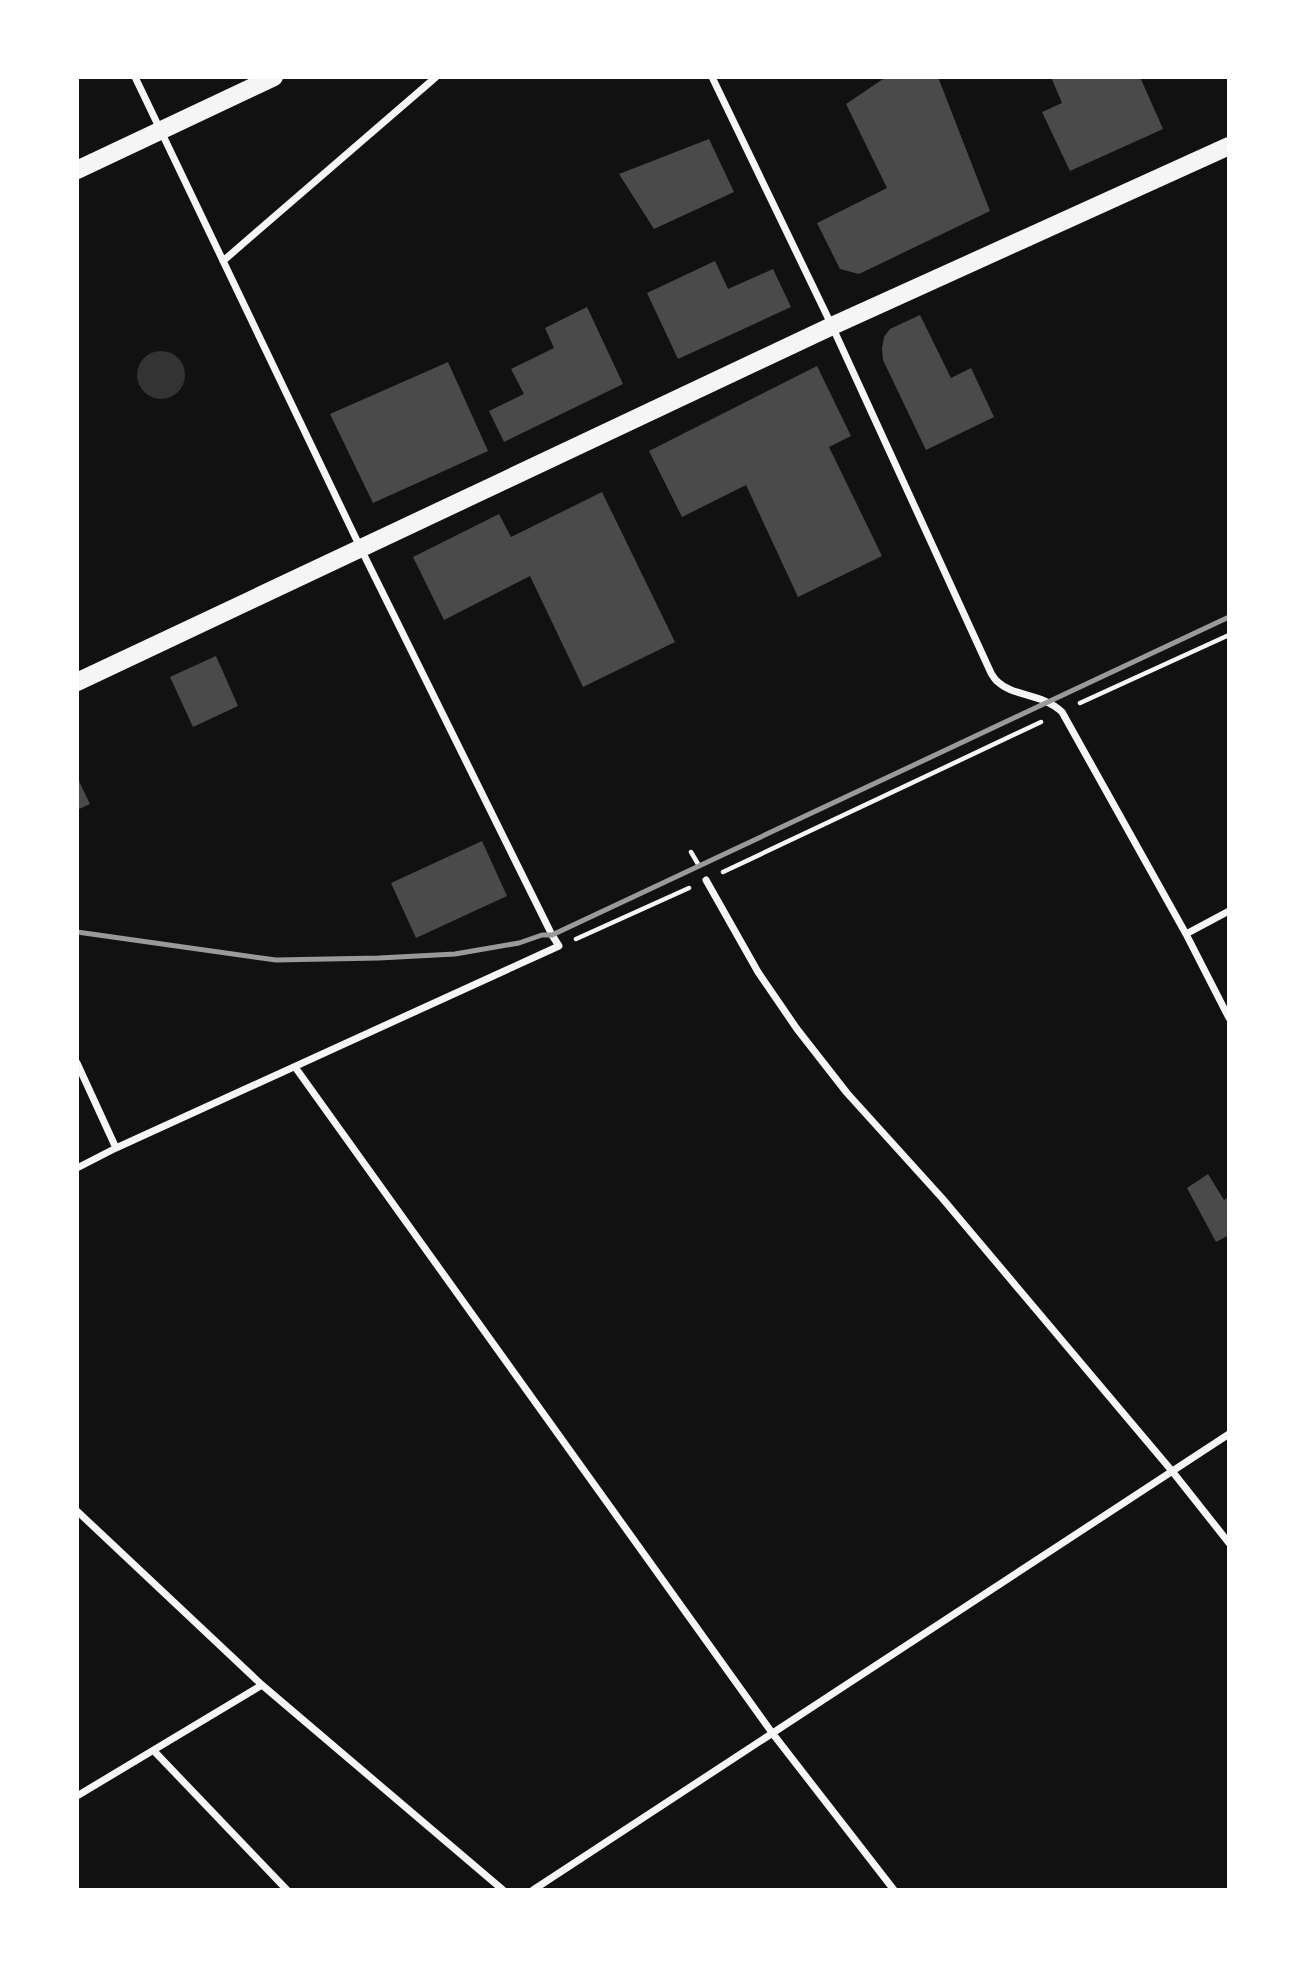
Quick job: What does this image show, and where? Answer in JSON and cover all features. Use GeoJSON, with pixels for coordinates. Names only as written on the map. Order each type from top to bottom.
{"type":"FeatureCollection","features":[{"type":"Feature","properties":{"kind":"main road"},"geometry":{"type":"LineString","coordinates":[[77,170],[274,77]]}},
{"type":"Feature","properties":{"kind":"main road"},"geometry":{"type":"LineString","coordinates":[[77,682],[832,326],[1229,146]]}},
{"type":"Feature","properties":{"kind":"street"},"geometry":{"type":"LineString","coordinates":[[77,1168],[559,946],[361,550],[135,77]]}},
{"type":"Feature","properties":{"kind":"street"},"geometry":{"type":"LineString","coordinates":[[223,261],[436,77]]}},
{"type":"Feature","properties":{"kind":"street"},"geometry":{"type":"LineString","coordinates":[[712,77],[832,326],[991,673],[1007,688],[1048,701],[1062,712],[1186,934],[1229,1018]]}},
{"type":"Feature","properties":{"kind":"street"},"geometry":{"type":"LineString","coordinates":[[706,880],[758,972],[847,1093],[942,1198],[1172,1471],[1229,1543]]}},
{"type":"Feature","properties":{"kind":"street"},"geometry":{"type":"LineString","coordinates":[[1186,934],[1229,911]]}},
{"type":"Feature","properties":{"kind":"street"},"geometry":{"type":"LineString","coordinates":[[77,1063],[116,1148]]}},
{"type":"Feature","properties":{"kind":"street"},"geometry":{"type":"LineString","coordinates":[[295,1067],[773,1734],[894,1890]]}},
{"type":"Feature","properties":{"kind":"street"},"geometry":{"type":"LineString","coordinates":[[533,1890],[1229,1434]]}},
{"type":"Feature","properties":{"kind":"street"},"geometry":{"type":"LineString","coordinates":[[77,1511],[262,1685],[503,1890]]}},
{"type":"Feature","properties":{"kind":"street"},"geometry":{"type":"LineString","coordinates":[[77,1796],[262,1685]]}},
{"type":"Feature","properties":{"kind":"street"},"geometry":{"type":"LineString","coordinates":[[154,1751],[287,1890]]}},
{"type":"Feature","properties":{"kind":"path"},"geometry":{"type":"LineString","coordinates":[[559,946],[1229,635]]}},
{"type":"Feature","properties":{"kind":"shaded area"},"geometry":{"type":"Polygon","coordinates":[[[161,351],[178,358],[185,375],[178,392],[161,399],[144,392],[137,375],[144,358],[161,351]]]}},
{"type":"Feature","properties":{"kind":"building"},"geometry":{"type":"Polygon","coordinates":[[[886,77],[938,77],[990,211],[859,274],[840,269],[817,223],[887,188],[846,104],[886,77]]]}},
{"type":"Feature","properties":{"kind":"building"},"geometry":{"type":"Polygon","coordinates":[[[1051,77],[1140,77],[1163,129],[1070,171],[1042,112],[1062,103],[1051,77]]]}},
{"type":"Feature","properties":{"kind":"building"},"geometry":{"type":"Polygon","coordinates":[[[709,139],[734,192],[654,229],[619,174],[709,139]]]}},
{"type":"Feature","properties":{"kind":"building"},"geometry":{"type":"Polygon","coordinates":[[[715,261],[728,289],[773,269],[791,307],[678,359],[647,293],[715,261]]]}},
{"type":"Feature","properties":{"kind":"building"},"geometry":{"type":"Polygon","coordinates":[[[587,307],[623,384],[504,442],[489,411],[524,394],[511,369],[554,348],[545,328],[587,307]]]}},
{"type":"Feature","properties":{"kind":"building"},"geometry":{"type":"Polygon","coordinates":[[[920,315],[951,378],[971,368],[994,417],[926,450],[883,360],[882,348],[884,337],[890,329],[920,315]]]}},
{"type":"Feature","properties":{"kind":"building"},"geometry":{"type":"Polygon","coordinates":[[[448,362],[488,451],[373,503],[330,414],[448,362]]]}},
{"type":"Feature","properties":{"kind":"building"},"geometry":{"type":"Polygon","coordinates":[[[817,366],[851,436],[829,447],[882,556],[798,597],[746,485],[682,517],[649,451],[817,366]]]}},
{"type":"Feature","properties":{"kind":"building"},"geometry":{"type":"Polygon","coordinates":[[[602,492],[675,642],[583,687],[530,576],[444,620],[413,557],[499,514],[511,537],[602,492]]]}},
{"type":"Feature","properties":{"kind":"building"},"geometry":{"type":"Polygon","coordinates":[[[216,656],[238,706],[193,727],[170,677],[216,656]]]}},
{"type":"Feature","properties":{"kind":"building"},"geometry":{"type":"Polygon","coordinates":[[[77,777],[90,804],[77,810],[77,777]]]}},
{"type":"Feature","properties":{"kind":"building"},"geometry":{"type":"Polygon","coordinates":[[[482,841],[507,896],[416,938],[391,883],[482,841]]]}},
{"type":"Feature","properties":{"kind":"building"},"geometry":{"type":"Polygon","coordinates":[[[1208,1174],[1224,1200],[1229,1197],[1229,1235],[1216,1242],[1187,1188],[1208,1174]]]}},
{"type":"Feature","properties":{"kind":"railway"},"geometry":{"type":"LineString","coordinates":[[77,932],[276,960],[455,954],[552,935],[1229,617]]}}]}
